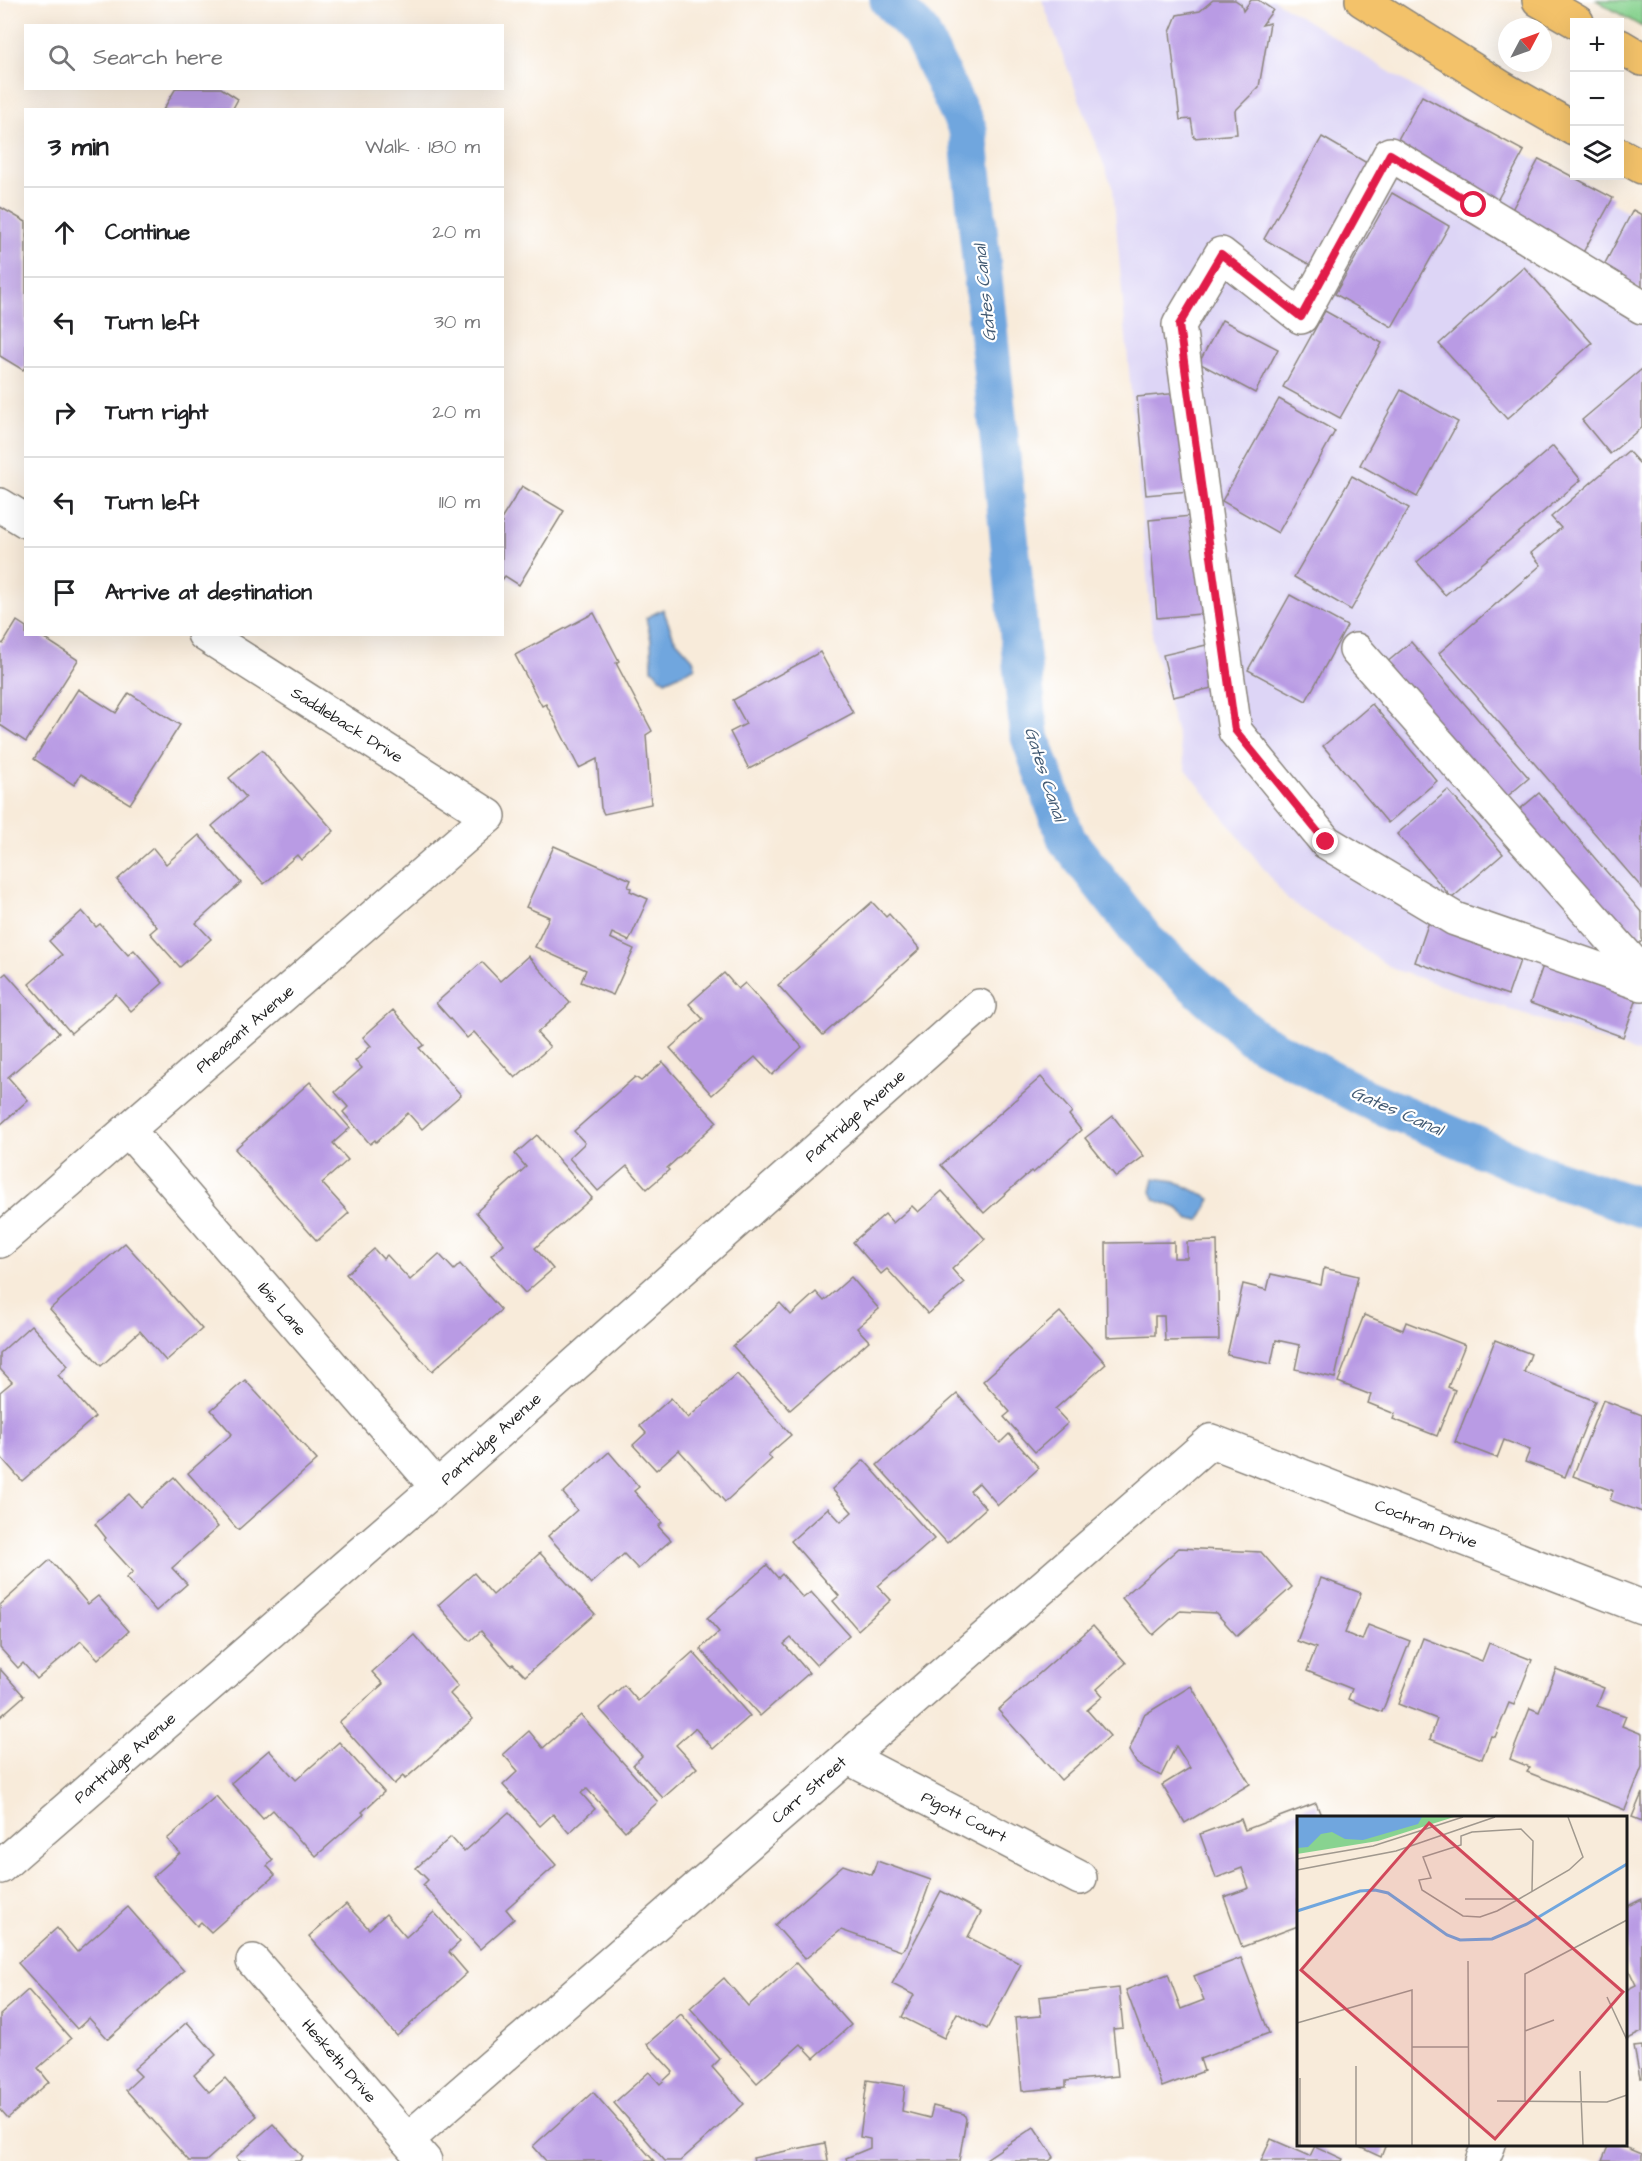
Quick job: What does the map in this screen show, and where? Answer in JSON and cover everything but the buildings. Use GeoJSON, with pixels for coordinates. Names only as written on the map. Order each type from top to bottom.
{"type":"FeatureCollection","features":[{"type":"Feature","properties":{"kind":"main road"},"geometry":{"type":"LineString","coordinates":[[1362,0],[1502,88],[1570,126]]}},
{"type":"Feature","properties":{"kind":"main road"},"geometry":{"type":"LineString","coordinates":[[1539,0],[1570,18]]}},
{"type":"Feature","properties":{"kind":"main road"},"geometry":{"type":"LineString","coordinates":[[1624,48],[1642,59]]}},
{"type":"Feature","properties":{"kind":"main road"},"geometry":{"type":"LineString","coordinates":[[1624,156],[1642,167]]}},
{"type":"Feature","properties":{"kind":"street"},"geometry":{"type":"LineString","coordinates":[[1642,307],[1390,154],[1301,317],[1221,254],[1179,325],[1235,730],[1326,842],[1455,919],[1642,984]]}},
{"type":"Feature","properties":{"kind":"street"},"geometry":{"type":"LineString","coordinates":[[0,505],[24,520]]}},
{"type":"Feature","properties":{"kind":"street","name":"Saddleback Drive"},"geometry":{"type":"LineString","coordinates":[[207,636],[489,816]]}},
{"type":"Feature","properties":{"kind":"street"},"geometry":{"type":"LineString","coordinates":[[1356,650],[1642,973]]}},
{"type":"Feature","properties":{"kind":"street","name":"Pheasant Avenue"},"geometry":{"type":"LineString","coordinates":[[0,1241],[489,816]]}},
{"type":"Feature","properties":{"kind":"street","name":"Partridge Avenue"},"geometry":{"type":"LineString","coordinates":[[0,1867],[437,1487],[979,1006]]}},
{"type":"Feature","properties":{"kind":"street","name":"Ibis Lane"},"geometry":{"type":"LineString","coordinates":[[128,1130],[437,1487]]}},
{"type":"Feature","properties":{"kind":"street","name":"Cochran Drive"},"geometry":{"type":"LineString","coordinates":[[1210,1441],[1642,1607]]}},
{"type":"Feature","properties":{"kind":"street","name":"Carr Street"},"geometry":{"type":"LineString","coordinates":[[416,2151],[847,1757],[1210,1441]]}},
{"type":"Feature","properties":{"kind":"street","name":"Pigott Court"},"geometry":{"type":"LineString","coordinates":[[847,1757],[1080,1878]]}},
{"type":"Feature","properties":{"kind":"street","name":"Hesketh Drive"},"geometry":{"type":"LineString","coordinates":[[253,1961],[416,2151]]}},
{"type":"Feature","properties":{"kind":"street"},"geometry":{"type":"LineString","coordinates":[[1482,2161],[1489,2146]]}},
{"type":"Feature","properties":{"kind":"shaded area"},"geometry":{"type":"Polygon","coordinates":[[[1042,0],[1274,0],[1488,133],[1642,220],[1642,1054],[1393,969],[1288,900],[1186,769],[1153,643],[1113,189],[1042,0]]]}},
{"type":"Feature","properties":{"kind":"green space"},"geometry":{"type":"Polygon","coordinates":[[[1596,0],[1642,0],[1642,27],[1596,0]]]}},
{"type":"Feature","properties":{"kind":"water"},"geometry":{"type":"Polygon","coordinates":[[[663,609],[674,638],[693,659],[695,666],[665,681],[652,669],[651,640],[646,618],[663,609]]]}},
{"type":"Feature","properties":{"kind":"water"},"geometry":{"type":"Polygon","coordinates":[[[1154,1178],[1175,1181],[1211,1199],[1200,1220],[1189,1220],[1179,1209],[1155,1200],[1151,1192],[1154,1178]]]}},
{"type":"Feature","properties":{"kind":"waterway","name":"Gates Canal"},"geometry":{"type":"LineString","coordinates":[[889,0],[920,32],[968,130],[1029,734],[1067,840],[1146,941],[1255,1039],[1365,1098],[1541,1174],[1642,1208]]}},
{"type":"Feature","properties":{"kind":"route"},"geometry":{"type":"LineString","coordinates":[[1326,842],[1235,730],[1179,325],[1221,254],[1301,317],[1390,154],[1474,205]]}}]}
